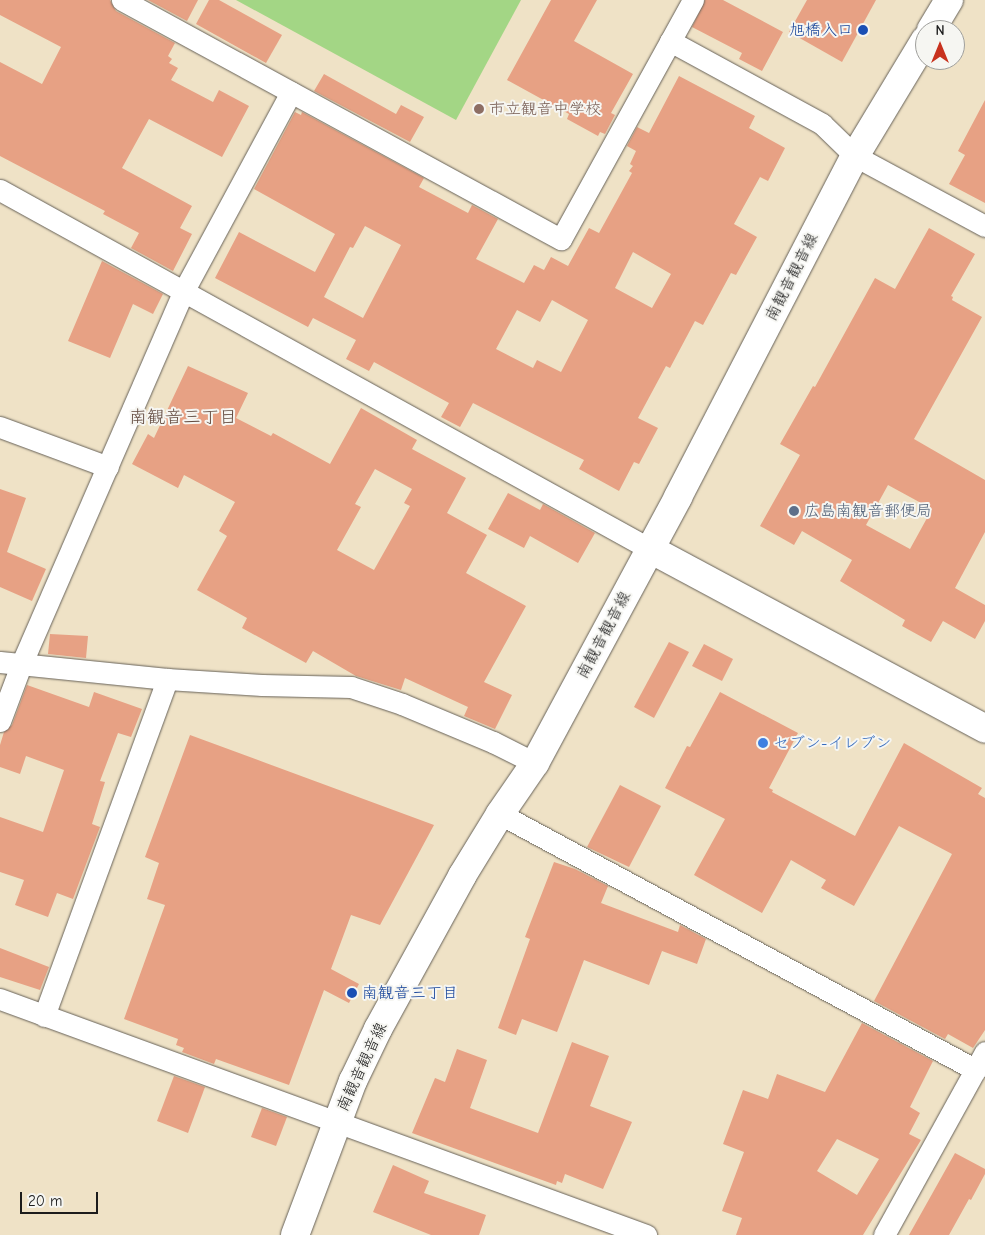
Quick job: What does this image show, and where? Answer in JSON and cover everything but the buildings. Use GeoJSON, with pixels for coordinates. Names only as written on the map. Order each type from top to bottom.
{"type":"FeatureCollection","features":[{"type":"Feature","properties":{"kind":"main road"},"geometry":{"type":"LineString","coordinates":[[937,20],[949,0]]}},
{"type":"Feature","properties":{"kind":"main road","name":"南観音観音線"},"geometry":{"type":"LineString","coordinates":[[295,1235],[353,1081],[378,1029],[462,876],[500,814],[535,764],[650,549],[855,156],[915,57]]}},
{"type":"Feature","properties":{"kind":"main road"},"geometry":{"type":"LineString","coordinates":[[650,549],[985,729]]}},
{"type":"Feature","properties":{"kind":"street"},"geometry":{"type":"LineString","coordinates":[[122,0],[561,239],[693,0]]}},
{"type":"Feature","properties":{"kind":"street"},"geometry":{"type":"LineString","coordinates":[[670,42],[822,124],[855,156],[985,226]]}},
{"type":"Feature","properties":{"kind":"street"},"geometry":{"type":"LineString","coordinates":[[0,721],[22,665],[183,292],[291,92]]}},
{"type":"Feature","properties":{"kind":"street"},"geometry":{"type":"LineString","coordinates":[[0,190],[650,549]]}},
{"type":"Feature","properties":{"kind":"street"},"geometry":{"type":"LineString","coordinates":[[0,427],[108,467]]}},
{"type":"Feature","properties":{"kind":"street"},"geometry":{"type":"LineString","coordinates":[[0,662],[167,679],[262,685],[351,687],[411,708],[493,742],[535,764]]}},
{"type":"Feature","properties":{"kind":"street"},"geometry":{"type":"LineString","coordinates":[[44,1016],[167,679]]}},
{"type":"Feature","properties":{"kind":"street"},"geometry":{"type":"LineString","coordinates":[[500,814],[980,1061],[884,1235]]}},
{"type":"Feature","properties":{"kind":"street"},"geometry":{"type":"LineString","coordinates":[[0,999],[646,1235]]}},
{"type":"Feature","properties":{"kind":"green space"},"geometry":{"type":"Polygon","coordinates":[[[236,0],[521,0],[456,120],[236,0]]]}},
{"type":"Feature","properties":{"kind":"place","name":"旭橋入口"},"geometry":{"type":"Point","coordinates":[863,30]}},
{"type":"Feature","properties":{"kind":"place","name":"市立観音中学校"},"geometry":{"type":"Point","coordinates":[479,109]}},
{"type":"Feature","properties":{"kind":"place","name":"広島南観音郵便局"},"geometry":{"type":"Point","coordinates":[794,511]}},
{"type":"Feature","properties":{"kind":"place","name":"セブン-イレブン"},"geometry":{"type":"Point","coordinates":[763,743]}},
{"type":"Feature","properties":{"kind":"place","name":"南観音三丁目"},"geometry":{"type":"Point","coordinates":[352,993]}},
{"type":"Feature","properties":{"kind":"district","name":"南観音三丁目"},"geometry":{"type":"Point","coordinates":[183,418]}}]}
